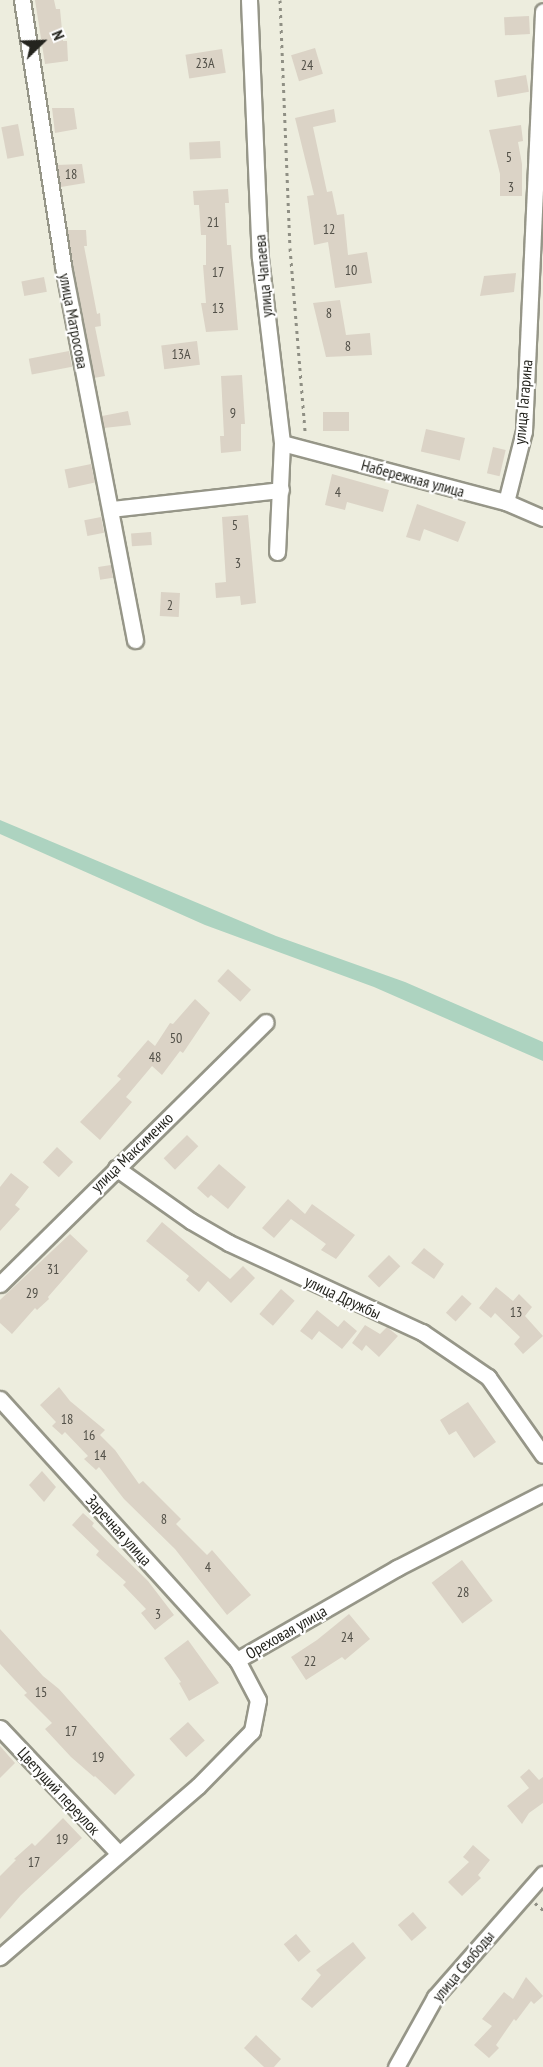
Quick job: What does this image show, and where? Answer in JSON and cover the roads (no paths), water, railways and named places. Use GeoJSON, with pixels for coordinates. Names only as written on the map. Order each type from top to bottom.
{"type":"FeatureCollection","features":[{"type":"Feature","properties":{"kind":"street","name":"улица Матросова"},"geometry":{"type":"LineString","coordinates":[[22,0],[63,266],[135,640]]}},
{"type":"Feature","properties":{"kind":"street","name":"улица Чапаева"},"geometry":{"type":"LineString","coordinates":[[249,0],[260,258],[282,443],[277,552]]}},
{"type":"Feature","properties":{"kind":"street","name":"улица Гагарина"},"geometry":{"type":"LineString","coordinates":[[506,502],[524,431],[543,11]]}},
{"type":"Feature","properties":{"kind":"street","name":"Набережная улица"},"geometry":{"type":"LineString","coordinates":[[282,443],[506,502],[543,518]]}},
{"type":"Feature","properties":{"kind":"street"},"geometry":{"type":"LineString","coordinates":[[111,509],[281,490]]}},
{"type":"Feature","properties":{"kind":"street","name":"улица Максименко"},"geometry":{"type":"LineString","coordinates":[[0,1284],[266,1022]]}},
{"type":"Feature","properties":{"kind":"street","name":"улица Дружбы"},"geometry":{"type":"LineString","coordinates":[[116,1168],[191,1221],[229,1243],[422,1332],[488,1377],[543,1455]]}},
{"type":"Feature","properties":{"kind":"street","name":"Заречная улица"},"geometry":{"type":"LineString","coordinates":[[0,1399],[237,1660]]}},
{"type":"Feature","properties":{"kind":"street","name":"Ореховая улица"},"geometry":{"type":"LineString","coordinates":[[0,1957],[198,1786],[252,1731],[258,1700],[237,1660],[397,1568],[543,1492]]}},
{"type":"Feature","properties":{"kind":"street","name":"Цветущий переулок"},"geometry":{"type":"LineString","coordinates":[[0,1728],[119,1854]]}},
{"type":"Feature","properties":{"kind":"street","name":"улица Свободы"},"geometry":{"type":"LineString","coordinates":[[396,2067],[435,1997],[543,1874]]}}]}
